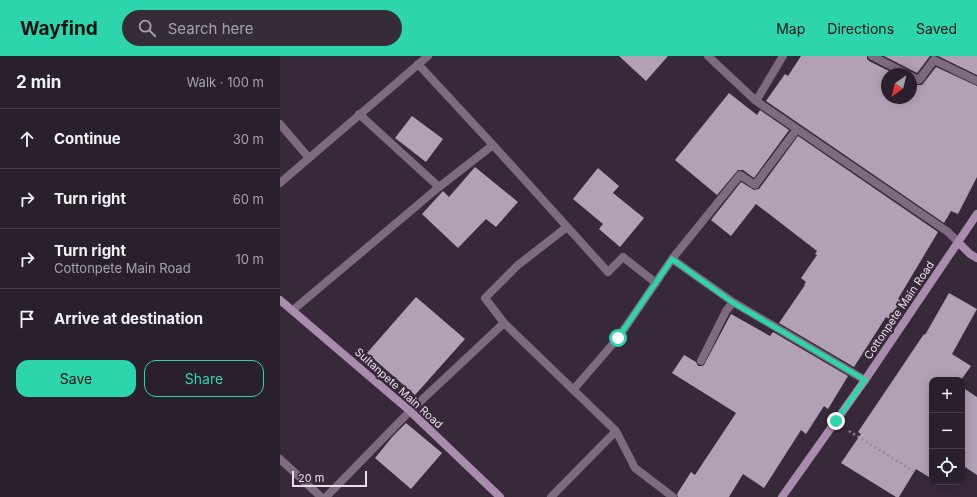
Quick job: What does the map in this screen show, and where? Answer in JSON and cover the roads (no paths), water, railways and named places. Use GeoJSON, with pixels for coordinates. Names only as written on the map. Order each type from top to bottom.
{"type":"FeatureCollection","features":[{"type":"Feature","properties":{"kind":"main road","name":"Cottonpete Main Road"},"geometry":{"type":"LineString","coordinates":[[784,496],[865,380],[977,214]]}},
{"type":"Feature","properties":{"kind":"main road"},"geometry":{"type":"LineString","coordinates":[[958,242],[970,254],[977,258]]}},
{"type":"Feature","properties":{"kind":"main road","name":"Sultanpete Main Road"},"geometry":{"type":"LineString","coordinates":[[280,300],[410,411],[500,497]]}},
{"type":"Feature","properties":{"kind":"street"},"geometry":{"type":"LineString","coordinates":[[280,183],[428,56]]}},
{"type":"Feature","properties":{"kind":"street"},"geometry":{"type":"LineString","coordinates":[[708,56],[756,101],[948,232],[958,242]]}},
{"type":"Feature","properties":{"kind":"street"},"geometry":{"type":"LineString","coordinates":[[756,101],[783,56]]}},
{"type":"Feature","properties":{"kind":"street"},"geometry":{"type":"LineString","coordinates":[[872,56],[895,68]]}},
{"type":"Feature","properties":{"kind":"street"},"geometry":{"type":"LineString","coordinates":[[917,79],[919,80],[934,60],[977,81]]}},
{"type":"Feature","properties":{"kind":"street"},"geometry":{"type":"LineString","coordinates":[[418,64],[494,145],[608,272],[623,258],[656,283]]}},
{"type":"Feature","properties":{"kind":"street"},"geometry":{"type":"LineString","coordinates":[[360,114],[439,187]]}},
{"type":"Feature","properties":{"kind":"street"},"geometry":{"type":"LineString","coordinates":[[280,124],[309,158]]}},
{"type":"Feature","properties":{"kind":"street"},"geometry":{"type":"LineString","coordinates":[[573,390],[618,338],[672,259],[740,175],[755,184],[797,129]]}},
{"type":"Feature","properties":{"kind":"street"},"geometry":{"type":"LineString","coordinates":[[293,310],[439,187],[494,145]]}},
{"type":"Feature","properties":{"kind":"street"},"geometry":{"type":"LineString","coordinates":[[567,227],[518,266],[485,298],[504,323],[616,431],[635,468],[672,497]]}},
{"type":"Feature","properties":{"kind":"street"},"geometry":{"type":"LineString","coordinates":[[672,259],[732,302],[865,380]]}},
{"type":"Feature","properties":{"kind":"street"},"geometry":{"type":"LineString","coordinates":[[700,361],[732,302]]}},
{"type":"Feature","properties":{"kind":"street"},"geometry":{"type":"LineString","coordinates":[[326,497],[410,411],[504,323]]}},
{"type":"Feature","properties":{"kind":"street"},"geometry":{"type":"LineString","coordinates":[[551,497],[616,431]]}},
{"type":"Feature","properties":{"kind":"street"},"geometry":{"type":"LineString","coordinates":[[280,459],[321,497]]}}]}
